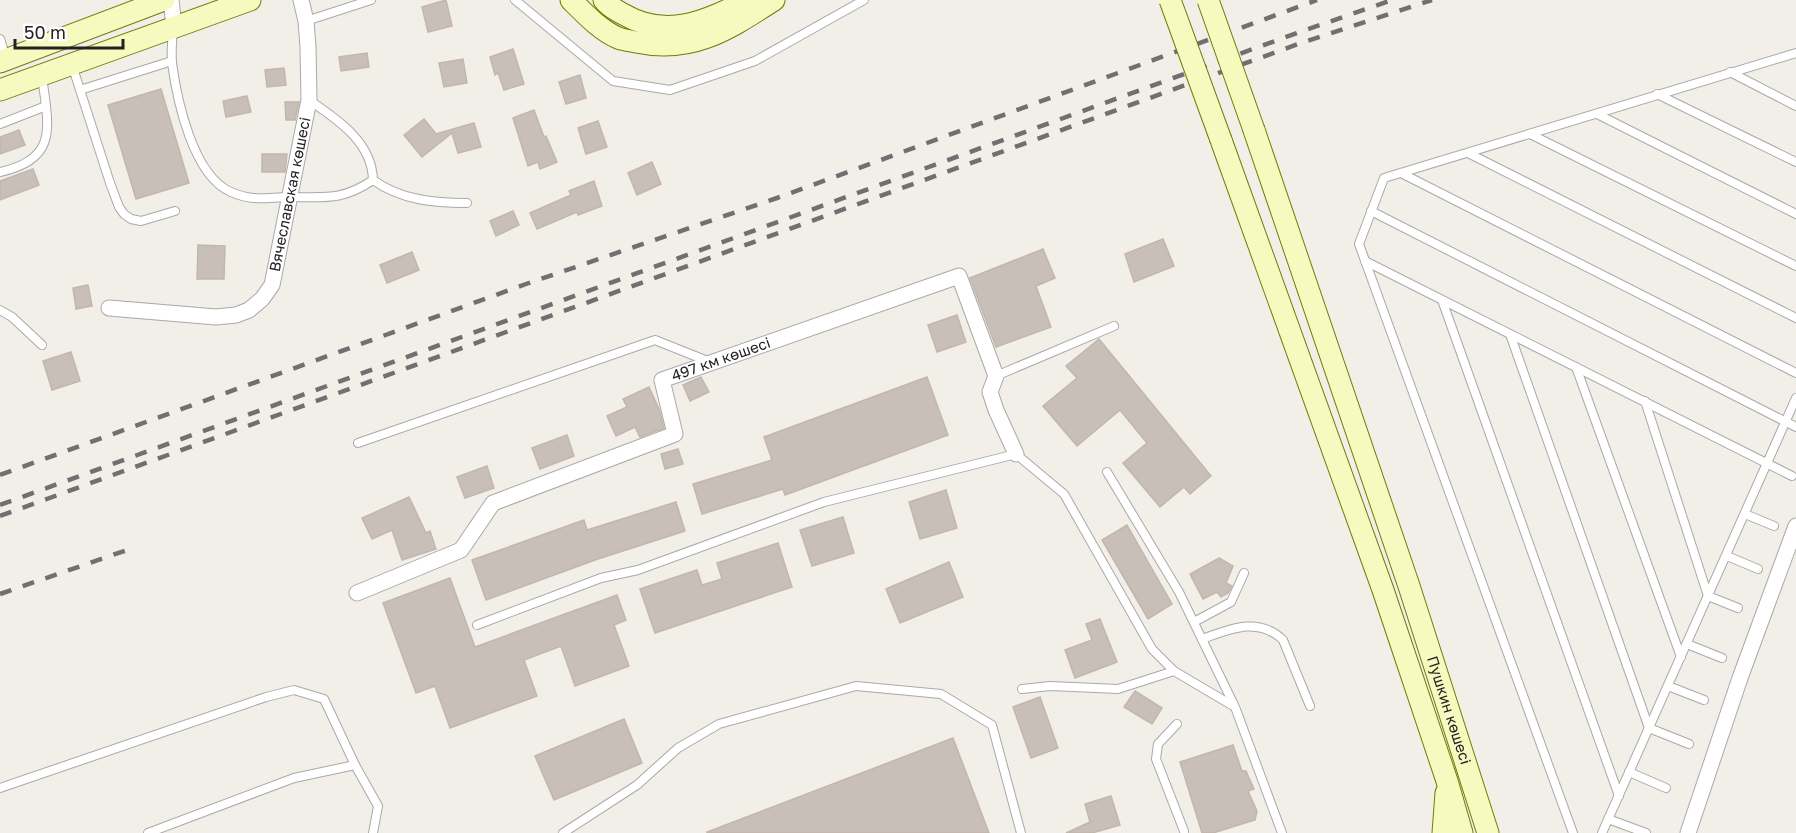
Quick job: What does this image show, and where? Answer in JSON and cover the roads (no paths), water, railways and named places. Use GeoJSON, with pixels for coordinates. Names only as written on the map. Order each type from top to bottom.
{"type":"FeatureCollection","features":[{"type":"Feature","properties":{"kind":"main road"},"geometry":{"type":"LineString","coordinates":[[3,61],[164,0]]}},
{"type":"Feature","properties":{"kind":"main road"},"geometry":{"type":"LineString","coordinates":[[0,90],[250,0]]}},
{"type":"Feature","properties":{"kind":"main road"},"geometry":{"type":"LineString","coordinates":[[572,0],[593,22],[618,38],[649,45],[675,46],[704,40],[774,0]]}},
{"type":"Feature","properties":{"kind":"main road"},"geometry":{"type":"LineString","coordinates":[[604,0],[633,20],[654,27],[672,28],[717,15],[748,0]]}},
{"type":"Feature","properties":{"kind":"main road","name":"Пушкин көшесі"},"geometry":{"type":"LineString","coordinates":[[1170,0],[1383,590],[1447,781],[1462,833]]}},
{"type":"Feature","properties":{"kind":"main road","name":"Пушкин көшесі"},"geometry":{"type":"LineString","coordinates":[[1208,0],[1409,586],[1488,833]]}},
{"type":"Feature","properties":{"kind":"main road"},"geometry":{"type":"LineString","coordinates":[[1443,833],[1447,781]]}},
{"type":"Feature","properties":{"kind":"street"},"geometry":{"type":"LineString","coordinates":[[171,0],[174,26]]}},
{"type":"Feature","properties":{"kind":"street","name":"Вячеславская көшесі"},"geometry":{"type":"LineString","coordinates":[[109,308],[216,317],[236,315],[249,310],[262,299],[272,285],[309,100],[306,21],[301,0]]}},
{"type":"Feature","properties":{"kind":"street","name":"497 км көшесі"},"geometry":{"type":"LineString","coordinates":[[357,592],[461,550],[493,503],[675,434],[662,380],[959,276],[996,376],[990,392],[1016,454]]}},
{"type":"Feature","properties":{"kind":"street"},"geometry":{"type":"LineString","coordinates":[[1688,833],[1740,678],[1796,526]]}},
{"type":"Feature","properties":{"kind":"lane"},"geometry":{"type":"LineString","coordinates":[[306,21],[370,0]]}},
{"type":"Feature","properties":{"kind":"lane"},"geometry":{"type":"LineString","coordinates":[[515,0],[613,81],[670,90],[755,61],[864,0]]}},
{"type":"Feature","properties":{"kind":"lane"},"geometry":{"type":"LineString","coordinates":[[174,26],[172,61],[188,128],[205,170],[217,182],[230,192],[265,200],[288,197],[337,197],[358,190],[373,180]]}},
{"type":"Feature","properties":{"kind":"lane"},"geometry":{"type":"LineString","coordinates":[[0,39],[3,61]]}},
{"type":"Feature","properties":{"kind":"lane"},"geometry":{"type":"LineString","coordinates":[[1573,833],[1359,244],[1384,178],[1597,114],[1657,93],[1796,53]]}},
{"type":"Feature","properties":{"kind":"lane"},"geometry":{"type":"LineString","coordinates":[[80,90],[172,61]]}},
{"type":"Feature","properties":{"kind":"lane"},"geometry":{"type":"LineString","coordinates":[[72,64],[119,207],[131,219],[141,220],[175,211]]}},
{"type":"Feature","properties":{"kind":"lane"},"geometry":{"type":"LineString","coordinates":[[1730,72],[1796,106]]}},
{"type":"Feature","properties":{"kind":"lane"},"geometry":{"type":"LineString","coordinates":[[0,172],[14,169],[38,156],[44,146],[47,134],[42,75]]}},
{"type":"Feature","properties":{"kind":"lane"},"geometry":{"type":"LineString","coordinates":[[1657,93],[1796,162]]}},
{"type":"Feature","properties":{"kind":"lane"},"geometry":{"type":"LineString","coordinates":[[309,100],[330,114],[357,138],[373,166],[373,180]]}},
{"type":"Feature","properties":{"kind":"lane"},"geometry":{"type":"LineString","coordinates":[[0,124],[46,106]]}},
{"type":"Feature","properties":{"kind":"lane"},"geometry":{"type":"LineString","coordinates":[[1597,114],[1796,214]]}},
{"type":"Feature","properties":{"kind":"lane"},"geometry":{"type":"LineString","coordinates":[[1530,134],[1796,266]]}},
{"type":"Feature","properties":{"kind":"lane"},"geometry":{"type":"LineString","coordinates":[[1468,153],[1796,318]]}},
{"type":"Feature","properties":{"kind":"lane"},"geometry":{"type":"LineString","coordinates":[[1401,173],[1796,373]]}},
{"type":"Feature","properties":{"kind":"lane"},"geometry":{"type":"LineString","coordinates":[[373,180],[397,194],[443,203],[467,202]]}},
{"type":"Feature","properties":{"kind":"lane"},"geometry":{"type":"LineString","coordinates":[[1371,211],[1796,427]]}},
{"type":"Feature","properties":{"kind":"lane"},"geometry":{"type":"LineString","coordinates":[[1365,261],[1791,476]]}},
{"type":"Feature","properties":{"kind":"lane"},"geometry":{"type":"LineString","coordinates":[[1442,300],[1619,796]]}},
{"type":"Feature","properties":{"kind":"lane"},"geometry":{"type":"LineString","coordinates":[[0,310],[12,317],[42,345]]}},
{"type":"Feature","properties":{"kind":"lane"},"geometry":{"type":"LineString","coordinates":[[996,376],[1114,326]]}},
{"type":"Feature","properties":{"kind":"lane"},"geometry":{"type":"LineString","coordinates":[[1510,334],[1649,728],[1689,744]]}},
{"type":"Feature","properties":{"kind":"lane"},"geometry":{"type":"LineString","coordinates":[[358,443],[655,340],[712,362]]}},
{"type":"Feature","properties":{"kind":"lane"},"geometry":{"type":"LineString","coordinates":[[1576,367],[1681,657]]}},
{"type":"Feature","properties":{"kind":"lane"},"geometry":{"type":"LineString","coordinates":[[1602,833],[1796,399]]}},
{"type":"Feature","properties":{"kind":"lane"},"geometry":{"type":"LineString","coordinates":[[1645,401],[1708,596]]}},
{"type":"Feature","properties":{"kind":"lane"},"geometry":{"type":"LineString","coordinates":[[477,625],[601,578],[638,570],[824,502],[1016,454],[1064,494],[1152,649],[1174,671],[1235,707]]}},
{"type":"Feature","properties":{"kind":"lane"},"geometry":{"type":"LineString","coordinates":[[1107,472],[1179,592],[1194,622],[1235,707],[1282,833]]}},
{"type":"Feature","properties":{"kind":"lane"},"geometry":{"type":"LineString","coordinates":[[1745,514],[1774,526]]}},
{"type":"Feature","properties":{"kind":"lane"},"geometry":{"type":"LineString","coordinates":[[1727,556],[1758,569]]}},
{"type":"Feature","properties":{"kind":"lane"},"geometry":{"type":"LineString","coordinates":[[1194,622],[1231,602],[1244,573]]}},
{"type":"Feature","properties":{"kind":"lane"},"geometry":{"type":"LineString","coordinates":[[1708,596],[1738,608]]}},
{"type":"Feature","properties":{"kind":"lane"},"geometry":{"type":"LineString","coordinates":[[1202,639],[1238,626],[1257,625],[1275,632],[1283,640],[1310,706]]}},
{"type":"Feature","properties":{"kind":"lane"},"geometry":{"type":"LineString","coordinates":[[1687,644],[1722,658]]}},
{"type":"Feature","properties":{"kind":"lane"},"geometry":{"type":"LineString","coordinates":[[1022,689],[1050,686],[1118,688],[1174,671]]}},
{"type":"Feature","properties":{"kind":"lane"},"geometry":{"type":"LineString","coordinates":[[563,833],[637,785],[678,748],[718,724],[856,686],[941,694],[992,725],[1021,833]]}},
{"type":"Feature","properties":{"kind":"lane"},"geometry":{"type":"LineString","coordinates":[[1668,686],[1704,700]]}},
{"type":"Feature","properties":{"kind":"lane"},"geometry":{"type":"LineString","coordinates":[[0,788],[266,697],[294,690],[324,699],[355,765],[378,806],[373,833]]}},
{"type":"Feature","properties":{"kind":"lane"},"geometry":{"type":"LineString","coordinates":[[1177,724],[1158,744],[1156,759],[1184,832]]}},
{"type":"Feature","properties":{"kind":"lane"},"geometry":{"type":"LineString","coordinates":[[148,833],[294,778],[355,765]]}},
{"type":"Feature","properties":{"kind":"lane"},"geometry":{"type":"LineString","coordinates":[[1629,772],[1666,788]]}},
{"type":"Feature","properties":{"kind":"lane"},"geometry":{"type":"LineString","coordinates":[[1608,819],[1646,833]]}},
{"type":"Feature","properties":{"kind":"railway"},"geometry":{"type":"LineString","coordinates":[[0,475],[526,284],[777,198],[1317,0]]}},
{"type":"Feature","properties":{"kind":"railway"},"geometry":{"type":"LineString","coordinates":[[0,505],[1392,0]]}},
{"type":"Feature","properties":{"kind":"railway"},"geometry":{"type":"LineString","coordinates":[[0,516],[1301,43],[1432,0]]}},
{"type":"Feature","properties":{"kind":"railway"},"geometry":{"type":"LineString","coordinates":[[0,594],[127,550]]}}]}
